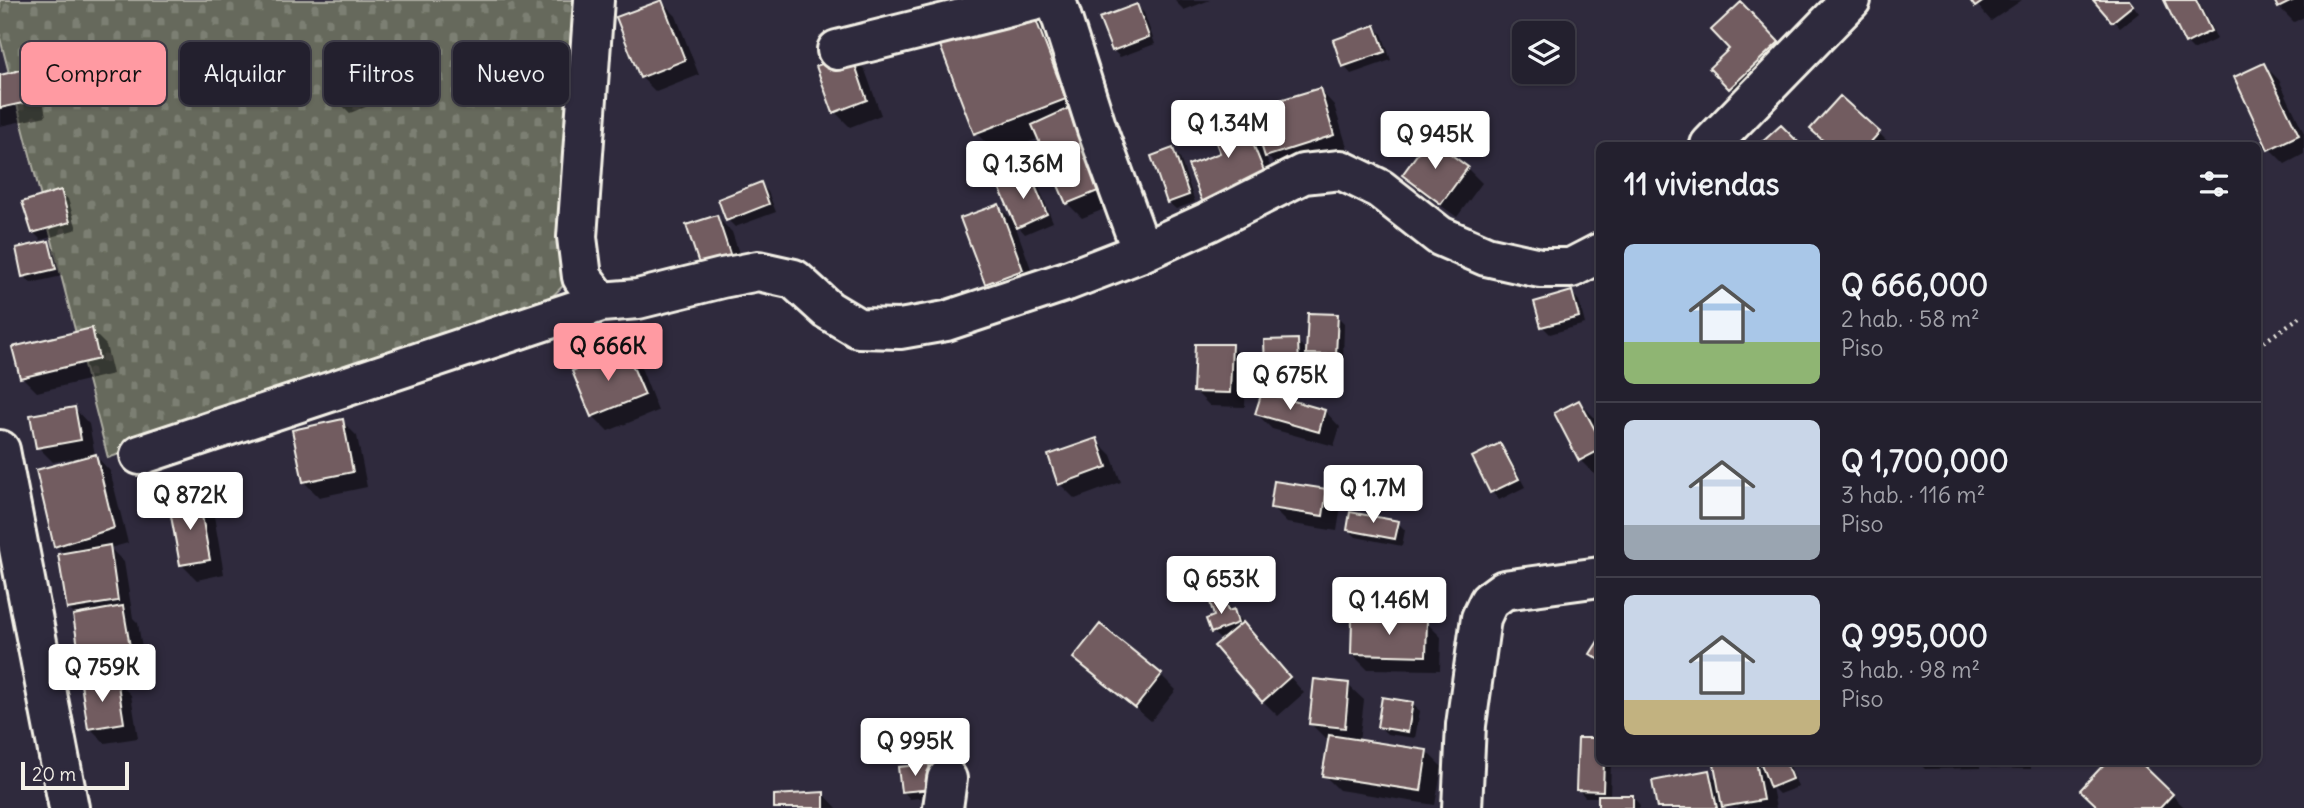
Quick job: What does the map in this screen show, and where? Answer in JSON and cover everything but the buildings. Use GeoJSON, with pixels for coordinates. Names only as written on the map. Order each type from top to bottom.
{"type":"FeatureCollection","features":[{"type":"Feature","properties":{"kind":"street"},"geometry":{"type":"LineString","coordinates":[[594,0],[578,237],[582,277],[601,302]]}},
{"type":"Feature","properties":{"kind":"street"},"geometry":{"type":"LineString","coordinates":[[837,50],[1037,0]]}},
{"type":"Feature","properties":{"kind":"street"},"geometry":{"type":"LineString","coordinates":[[1056,0],[1097,129],[1142,252]]}},
{"type":"Feature","properties":{"kind":"street"},"geometry":{"type":"LineString","coordinates":[[1713,142],[1851,0]]}},
{"type":"Feature","properties":{"kind":"street"},"geometry":{"type":"LineString","coordinates":[[141,455],[601,302],[638,299],[758,271],[794,279],[828,310],[858,328],[901,329],[946,321],[1067,281],[1142,252],[1303,174],[1341,170],[1380,189],[1440,236],[1486,256],[1540,268],[1571,268],[1596,255]]}},
{"type":"Feature","properties":{"kind":"street"},"geometry":{"type":"LineString","coordinates":[[0,450],[13,598],[69,808]]}},
{"type":"Feature","properties":{"kind":"street"},"geometry":{"type":"LineString","coordinates":[[1462,808],[1466,725],[1482,618],[1489,601],[1504,590],[1596,578]]}},
{"type":"Feature","properties":{"kind":"path"},"geometry":{"type":"LineString","coordinates":[[2261,344],[2304,314]]}},
{"type":"Feature","properties":{"kind":"green space"},"geometry":{"type":"Polygon","coordinates":[[[0,0],[578,0],[567,282],[539,309],[108,458],[0,38],[0,0]]]}}]}
